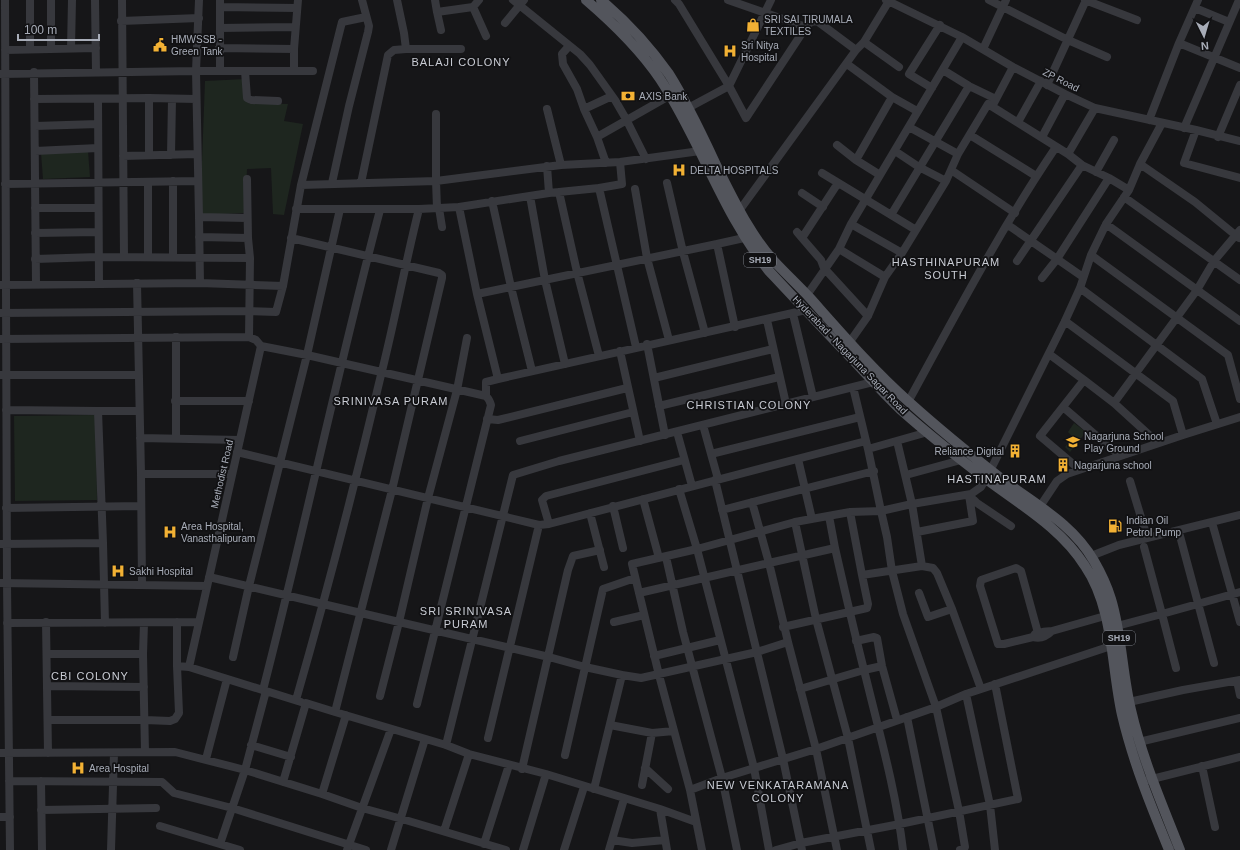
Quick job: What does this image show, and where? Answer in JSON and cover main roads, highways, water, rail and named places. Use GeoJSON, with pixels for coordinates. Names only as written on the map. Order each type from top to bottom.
{"type":"FeatureCollection","features":[{"type":"Feature","properties":{"kind":"main road","name":"Hyderabad - Nagarjuna Sagar Road"},"geometry":{"type":"LineString","coordinates":[[586,0],[614,24],[646,60],[669,96],[700,151],[744,238],[769,271],[900,409],[960,460],[1041,506],[1068,528],[1091,556],[1106,583],[1112,600],[1129,702],[1147,780],[1169,850]]}},
{"type":"Feature","properties":{"kind":"main road","name":"Hyderabad - Nagarjuna Sagar Road"},"geometry":{"type":"LineString","coordinates":[[600,0],[636,33],[669,75],[688,108],[739,211],[762,247],[873,368],[988,475],[1060,535],[1086,566],[1097,587],[1105,616],[1122,714],[1129,743],[1180,850]]}},
{"type":"Feature","properties":{"kind":"place","name":"SRI SAI TIRUMALA TEXTILES"},"geometry":{"type":"Point","coordinates":[753,25]}},
{"type":"Feature","properties":{"kind":"place","name":"HMWSSB - Green Tank"},"geometry":{"type":"Point","coordinates":[160,45]}},
{"type":"Feature","properties":{"kind":"place","name":"Sri Nitya Hospital"},"geometry":{"type":"Point","coordinates":[730,51]}},
{"type":"Feature","properties":{"kind":"place","name":"AXIS Bank"},"geometry":{"type":"Point","coordinates":[628,96]}},
{"type":"Feature","properties":{"kind":"place","name":"DELTA HOSPITALS"},"geometry":{"type":"Point","coordinates":[679,170]}},
{"type":"Feature","properties":{"kind":"place","name":"Nagarjuna School Play Ground"},"geometry":{"type":"Point","coordinates":[1073,442]}},
{"type":"Feature","properties":{"kind":"place","name":"Reliance Digital"},"geometry":{"type":"Point","coordinates":[1015,451]}},
{"type":"Feature","properties":{"kind":"place","name":"Nagarjuna school"},"geometry":{"type":"Point","coordinates":[1063,465]}},
{"type":"Feature","properties":{"kind":"place","name":"Indian Oil Petrol Pump"},"geometry":{"type":"Point","coordinates":[1115,526]}},
{"type":"Feature","properties":{"kind":"place","name":"Area Hospital, Vanasthalipuram"},"geometry":{"type":"Point","coordinates":[170,532]}},
{"type":"Feature","properties":{"kind":"place","name":"Sakhi Hospital"},"geometry":{"type":"Point","coordinates":[118,571]}},
{"type":"Feature","properties":{"kind":"place","name":"Area Hospital"},"geometry":{"type":"Point","coordinates":[78,768]}},
{"type":"Feature","properties":{"kind":"district","name":"BALAJI COLONY"},"geometry":{"type":"Point","coordinates":[461,62]}},
{"type":"Feature","properties":{"kind":"district","name":"HASTHINAPURAM SOUTH"},"geometry":{"type":"Point","coordinates":[946,268]}},
{"type":"Feature","properties":{"kind":"district","name":"SRINIVASA PURAM"},"geometry":{"type":"Point","coordinates":[391,401]}},
{"type":"Feature","properties":{"kind":"district","name":"CHRISTIAN COLONY"},"geometry":{"type":"Point","coordinates":[749,405]}},
{"type":"Feature","properties":{"kind":"district","name":"HASTINAPURAM"},"geometry":{"type":"Point","coordinates":[997,479]}},
{"type":"Feature","properties":{"kind":"district","name":"SRI SRINIVASA PURAM"},"geometry":{"type":"Point","coordinates":[466,617]}},
{"type":"Feature","properties":{"kind":"district","name":"CBI COLONY"},"geometry":{"type":"Point","coordinates":[90,676]}},
{"type":"Feature","properties":{"kind":"district","name":"NEW VENKATARAMANA COLONY"},"geometry":{"type":"Point","coordinates":[778,791]}}]}
